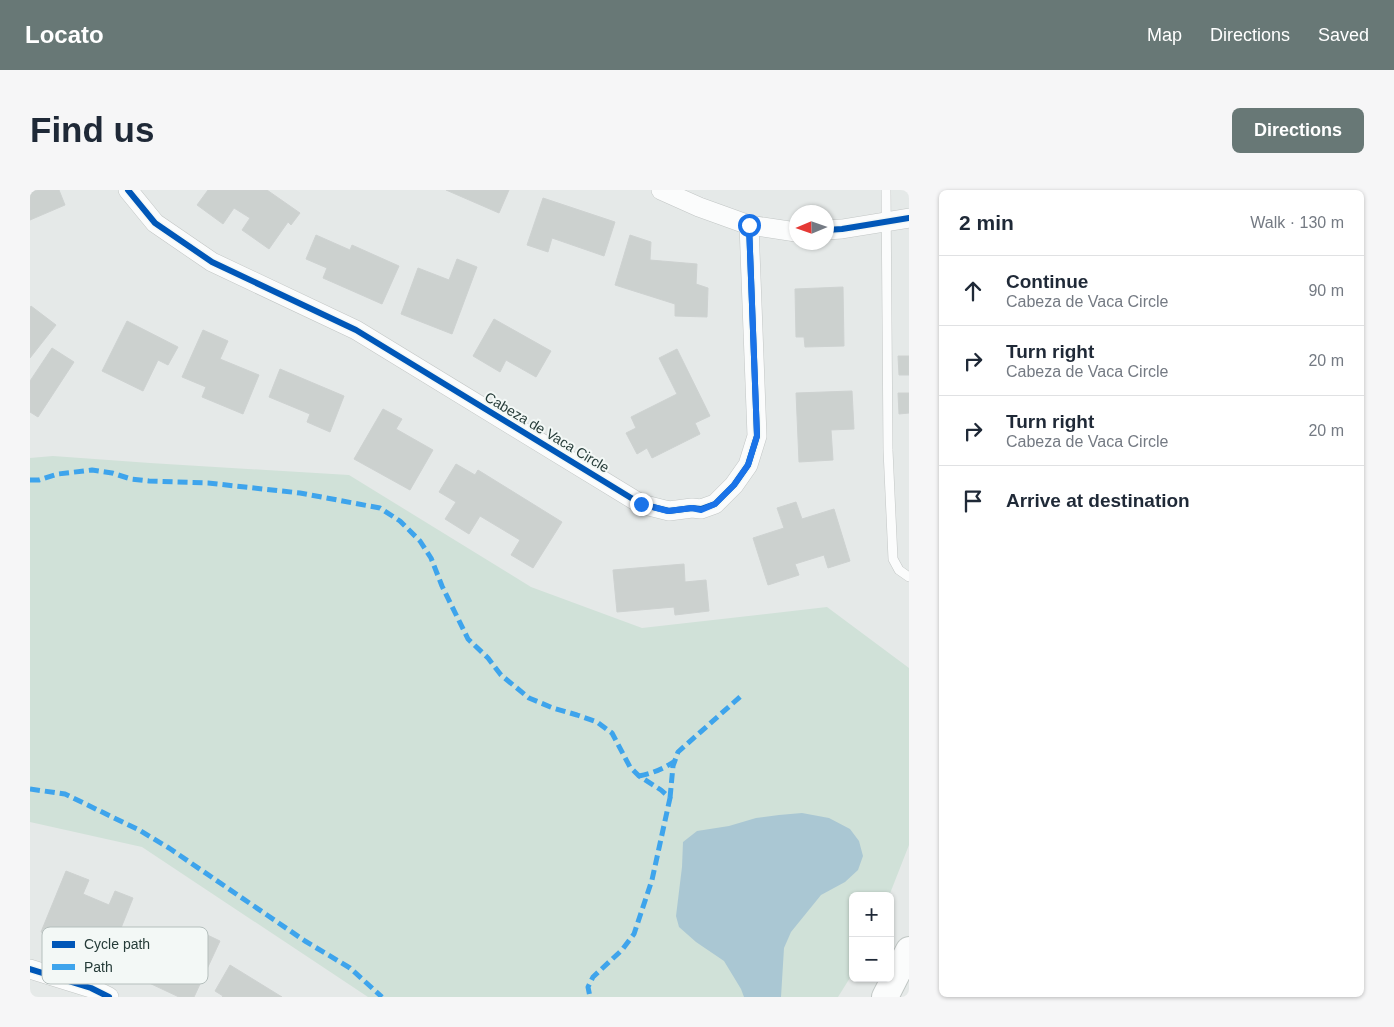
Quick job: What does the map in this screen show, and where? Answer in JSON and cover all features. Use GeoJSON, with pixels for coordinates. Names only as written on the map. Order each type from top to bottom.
{"type":"FeatureCollection","features":[{"type":"Feature","properties":{"kind":"main road"},"geometry":{"type":"LineString","coordinates":[[885,997],[909,950]]}},
{"type":"Feature","properties":{"kind":"street","name":"Cabeza de Vaca Circle"},"geometry":{"type":"LineString","coordinates":[[128,190],[155,222],[212,262],[356,330],[641,504],[668,511],[692,508],[701,510],[715,504],[734,485],[748,465],[757,436],[749,225]]}},
{"type":"Feature","properties":{"kind":"street"},"geometry":{"type":"LineString","coordinates":[[661,190],[699,207],[749,225],[789,231]]}},
{"type":"Feature","properties":{"kind":"street"},"geometry":{"type":"LineString","coordinates":[[834,230],[909,218]]}},
{"type":"Feature","properties":{"kind":"street"},"geometry":{"type":"LineString","coordinates":[[30,969],[42,973]]}},
{"type":"Feature","properties":{"kind":"street"},"geometry":{"type":"LineString","coordinates":[[78,984],[109,997]]}},
{"type":"Feature","properties":{"kind":"lane"},"geometry":{"type":"LineString","coordinates":[[886,190],[888,450],[893,559],[899,570],[909,578]]}},
{"type":"Feature","properties":{"kind":"shaded area"},"geometry":{"type":"Polygon","coordinates":[[[53,456],[349,475],[531,587],[642,628],[827,607],[909,668],[909,845],[891,892],[849,892],[849,979],[838,997],[368,997],[142,847],[30,822],[30,458],[53,456]]]}},
{"type":"Feature","properties":{"kind":"water"},"geometry":{"type":"Polygon","coordinates":[[[802,813],[829,818],[850,829],[859,841],[863,856],[858,870],[845,882],[821,895],[791,932],[784,948],[781,997],[744,997],[724,961],[696,942],[679,927],[676,916],[683,842],[697,831],[729,826],[756,818],[802,813]]]}},
{"type":"Feature","properties":{"kind":"building"},"geometry":{"type":"Polygon","coordinates":[[[30,190],[59,190],[65,205],[30,220],[30,190]]]}},
{"type":"Feature","properties":{"kind":"building"},"geometry":{"type":"Polygon","coordinates":[[[208,190],[267,190],[300,213],[291,225],[288,222],[269,249],[242,230],[250,218],[234,208],[223,224],[197,205],[208,190]]]}},
{"type":"Feature","properties":{"kind":"building"},"geometry":{"type":"Polygon","coordinates":[[[446,190],[509,190],[499,213],[446,190]]]}},
{"type":"Feature","properties":{"kind":"building"},"geometry":{"type":"Polygon","coordinates":[[[543,198],[615,222],[604,256],[552,238],[548,252],[527,245],[543,198]]]}},
{"type":"Feature","properties":{"kind":"building"},"geometry":{"type":"Polygon","coordinates":[[[316,235],[350,250],[352,245],[399,266],[382,304],[323,278],[327,268],[306,259],[316,235]]]}},
{"type":"Feature","properties":{"kind":"building"},"geometry":{"type":"Polygon","coordinates":[[[630,235],[651,242],[650,260],[697,264],[696,284],[708,288],[707,317],[675,316],[675,304],[615,285],[630,235]]]}},
{"type":"Feature","properties":{"kind":"building"},"geometry":{"type":"Polygon","coordinates":[[[457,259],[477,267],[452,334],[401,314],[418,268],[449,280],[457,259]]]}},
{"type":"Feature","properties":{"kind":"building"},"geometry":{"type":"Polygon","coordinates":[[[843,287],[844,346],[805,347],[804,337],[796,337],[795,289],[843,287]]]}},
{"type":"Feature","properties":{"kind":"building"},"geometry":{"type":"Polygon","coordinates":[[[31,306],[56,325],[30,358],[30,308],[31,306]]]}},
{"type":"Feature","properties":{"kind":"building"},"geometry":{"type":"Polygon","coordinates":[[[494,319],[551,351],[536,377],[506,360],[500,372],[473,356],[494,319]]]}},
{"type":"Feature","properties":{"kind":"building"},"geometry":{"type":"Polygon","coordinates":[[[127,321],[178,347],[168,365],[158,360],[143,391],[102,371],[127,321]]]}},
{"type":"Feature","properties":{"kind":"building"},"geometry":{"type":"Polygon","coordinates":[[[203,330],[228,341],[220,359],[259,375],[243,414],[202,397],[206,387],[182,377],[203,330]]]}},
{"type":"Feature","properties":{"kind":"building"},"geometry":{"type":"Polygon","coordinates":[[[52,348],[74,362],[38,417],[30,412],[30,381],[52,348]]]}},
{"type":"Feature","properties":{"kind":"building"},"geometry":{"type":"Polygon","coordinates":[[[677,349],[710,416],[695,423],[700,434],[652,458],[647,448],[637,454],[626,433],[636,428],[631,417],[677,394],[659,358],[677,349]]]}},
{"type":"Feature","properties":{"kind":"building"},"geometry":{"type":"Polygon","coordinates":[[[898,356],[909,356],[909,375],[899,375],[898,356]]]}},
{"type":"Feature","properties":{"kind":"building"},"geometry":{"type":"Polygon","coordinates":[[[280,369],[344,396],[330,432],[307,422],[310,414],[269,397],[280,369]]]}},
{"type":"Feature","properties":{"kind":"building"},"geometry":{"type":"Polygon","coordinates":[[[852,391],[854,429],[831,430],[833,460],[799,462],[796,393],[852,391]]]}},
{"type":"Feature","properties":{"kind":"building"},"geometry":{"type":"Polygon","coordinates":[[[898,393],[909,393],[909,413],[899,414],[898,393]]]}},
{"type":"Feature","properties":{"kind":"building"},"geometry":{"type":"Polygon","coordinates":[[[383,409],[402,419],[396,429],[433,450],[410,490],[354,459],[383,409]]]}},
{"type":"Feature","properties":{"kind":"building"},"geometry":{"type":"Polygon","coordinates":[[[456,464],[475,475],[478,470],[562,522],[533,568],[511,555],[520,540],[480,516],[469,534],[445,519],[456,502],[439,492],[456,464]]]}},
{"type":"Feature","properties":{"kind":"building"},"geometry":{"type":"Polygon","coordinates":[[[796,502],[802,519],[834,509],[850,561],[828,568],[824,555],[795,564],[799,575],[768,585],[753,538],[784,528],[777,508],[796,502]]]}},
{"type":"Feature","properties":{"kind":"building"},"geometry":{"type":"Polygon","coordinates":[[[684,564],[685,582],[706,580],[709,611],[675,615],[674,607],[617,612],[613,570],[684,564]]]}},
{"type":"Feature","properties":{"kind":"building"},"geometry":{"type":"Polygon","coordinates":[[[66,871],[89,880],[83,894],[109,905],[115,891],[133,898],[121,927],[43,927],[66,871]]]}},
{"type":"Feature","properties":{"kind":"building"},"geometry":{"type":"Polygon","coordinates":[[[208,935],[220,941],[208,967],[208,935]]]}},
{"type":"Feature","properties":{"kind":"building"},"geometry":{"type":"Polygon","coordinates":[[[230,965],[282,997],[222,997],[215,991],[230,965]]]}},
{"type":"Feature","properties":{"kind":"building"},"geometry":{"type":"Polygon","coordinates":[[[151,984],[200,984],[194,997],[179,997],[151,984]]]}},
{"type":"Feature","properties":{"kind":"marked path"},"geometry":{"type":"LineString","coordinates":[[30,480],[92,470],[149,481],[208,483],[300,493],[380,508],[400,521],[420,541],[431,558],[442,586],[468,639],[488,658],[501,675],[529,698],[597,722],[612,733],[630,767],[639,776],[670,798],[652,880],[634,934],[622,950],[593,977],[588,987],[590,997]]}},
{"type":"Feature","properties":{"kind":"marked path"},"geometry":{"type":"LineString","coordinates":[[670,798],[673,766],[678,752],[741,696]]}},
{"type":"Feature","properties":{"kind":"marked path"},"geometry":{"type":"LineString","coordinates":[[639,776],[649,774],[675,761]]}},
{"type":"Feature","properties":{"kind":"marked path"},"geometry":{"type":"LineString","coordinates":[[30,789],[65,794],[139,830],[169,848],[305,941],[350,968],[382,997]]}},
{"type":"Feature","properties":{"kind":"cycle path"},"geometry":{"type":"LineString","coordinates":[[128,190],[155,223],[212,262],[356,330],[641,504],[669,511],[692,508],[701,509],[715,504],[734,485],[748,465],[757,436],[749,225]]}},
{"type":"Feature","properties":{"kind":"cycle path"},"geometry":{"type":"LineString","coordinates":[[834,230],[909,218]]}},
{"type":"Feature","properties":{"kind":"cycle path"},"geometry":{"type":"LineString","coordinates":[[30,969],[42,973]]}},
{"type":"Feature","properties":{"kind":"cycle path"},"geometry":{"type":"LineString","coordinates":[[78,984],[109,997]]}},
{"type":"Feature","properties":{"kind":"route"},"geometry":{"type":"LineString","coordinates":[[641,504],[668,511],[692,508],[701,510],[715,504],[734,485],[748,465],[757,436],[749,225]]}}]}
